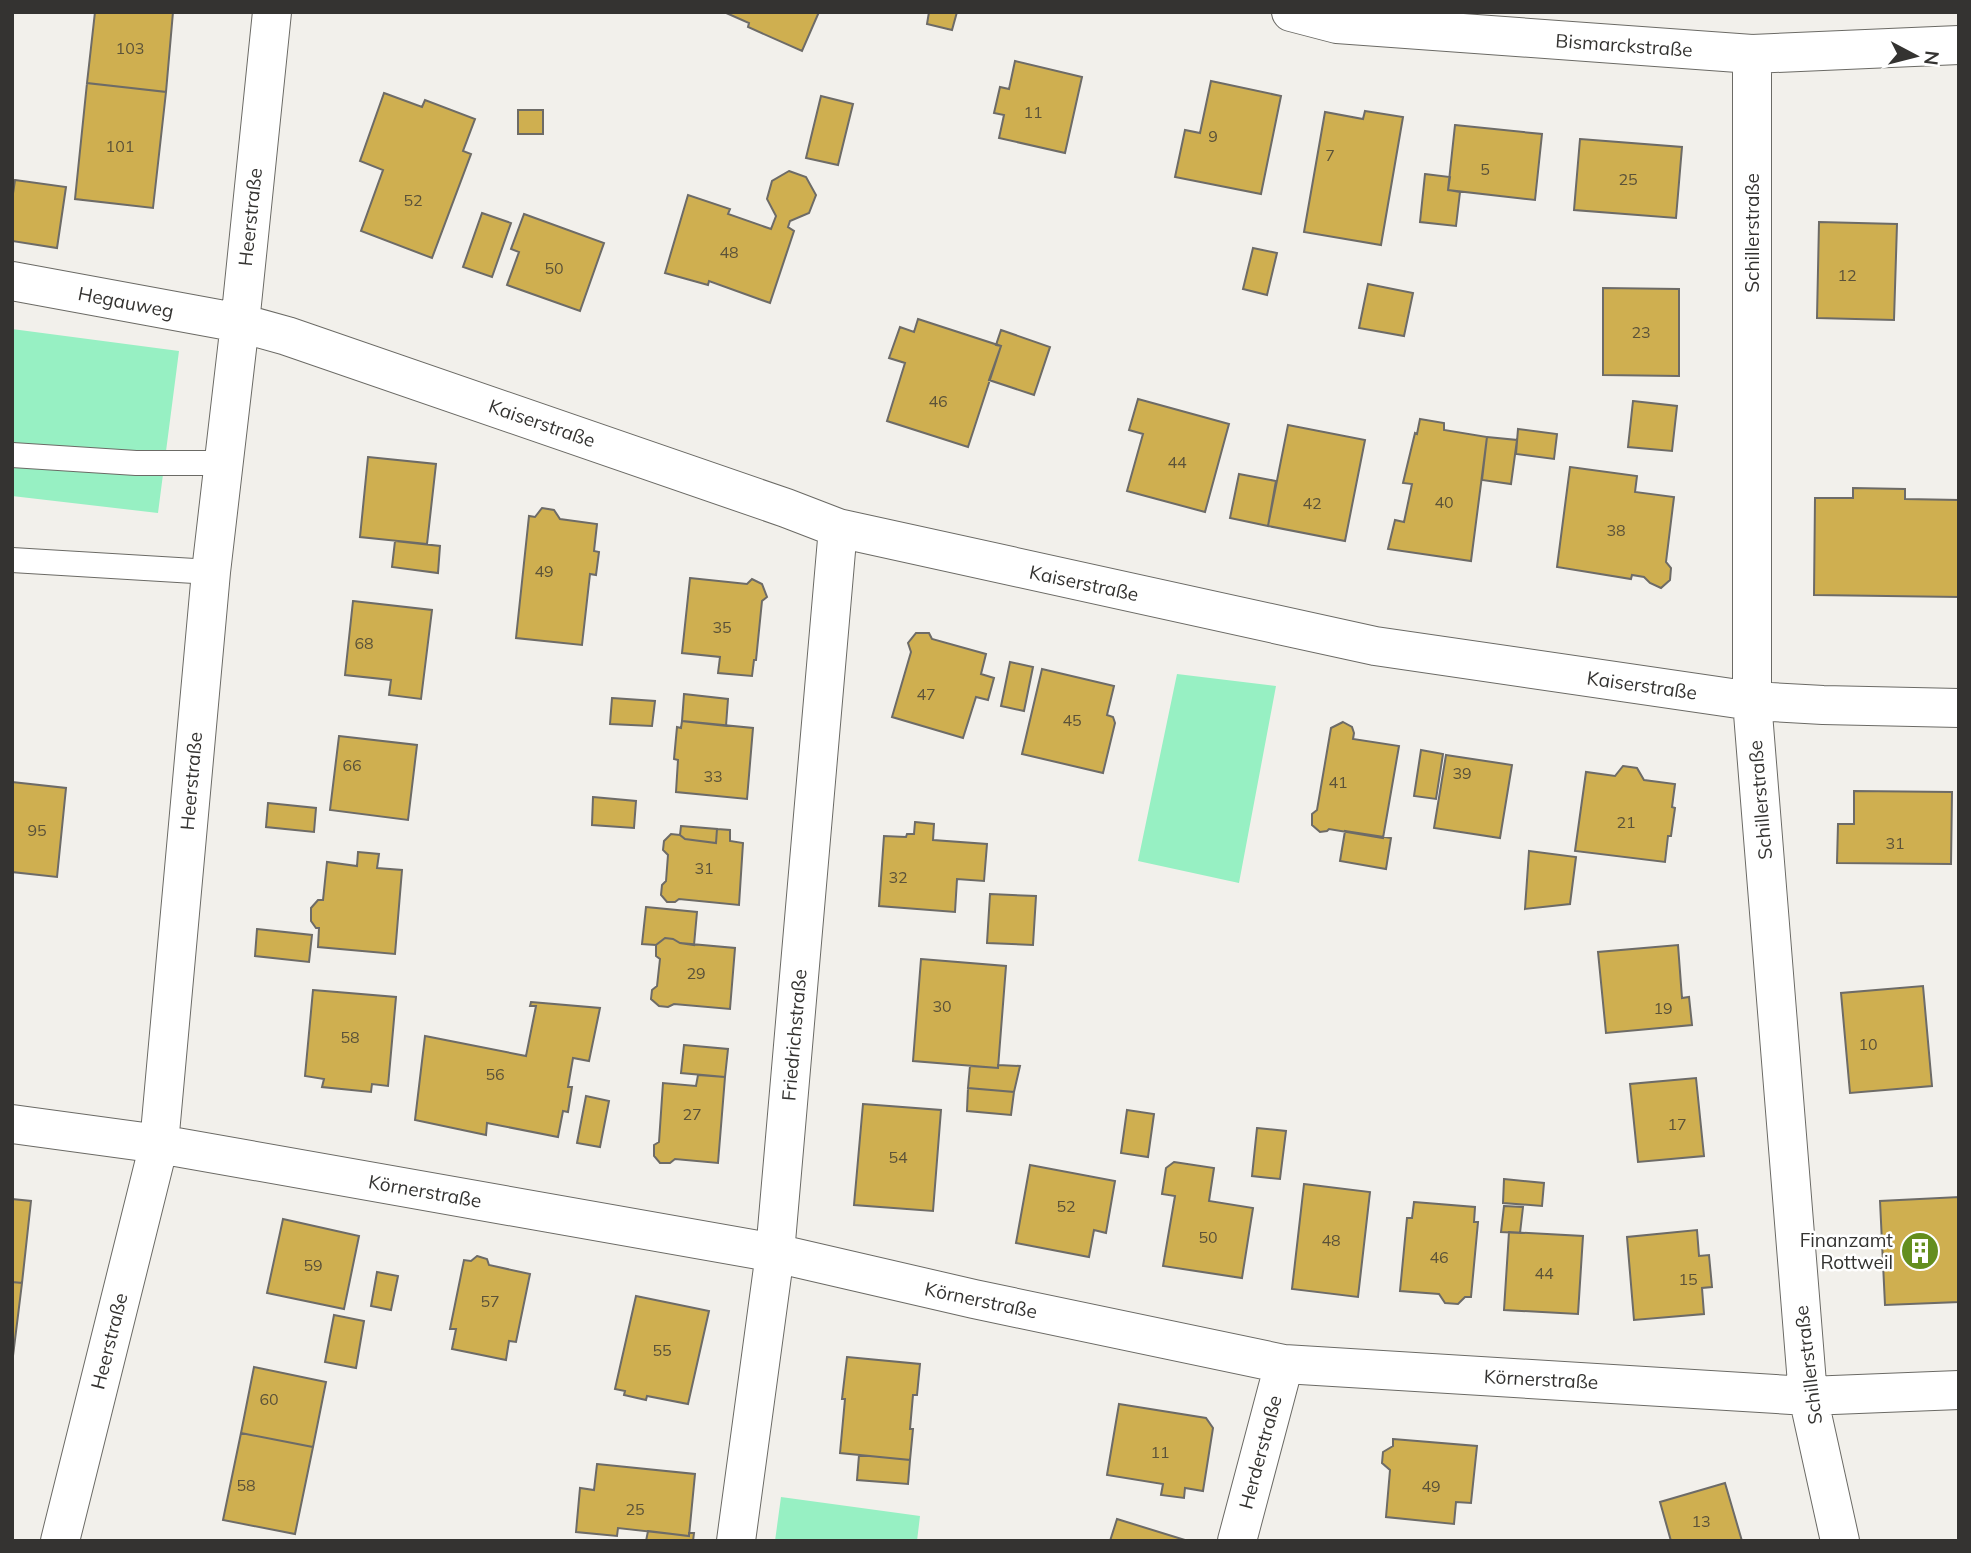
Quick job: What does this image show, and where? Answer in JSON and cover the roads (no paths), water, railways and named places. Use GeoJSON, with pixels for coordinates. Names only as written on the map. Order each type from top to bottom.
{"type":"FeatureCollection","features":[{"type":"Feature","properties":{"kind":"street","name":"Heerstraße"},"geometry":{"type":"LineString","coordinates":[[60,1541],[159,1144],[211,572],[272,12]]}},
{"type":"Feature","properties":{"kind":"street","name":"Bismarckstraße"},"geometry":{"type":"LineString","coordinates":[[1291,12],[1337,24],[1752,54],[1959,45]]}},
{"type":"Feature","properties":{"kind":"street","name":"Schillerstraße"},"geometry":{"type":"LineString","coordinates":[[1752,54],[1752,701],[1808,1396],[1840,1541]]}},
{"type":"Feature","properties":{"kind":"street","name":"Hegauweg"},"geometry":{"type":"LineString","coordinates":[[12,281],[240,323]]}},
{"type":"Feature","properties":{"kind":"street","name":"Kaiserstraße"},"geometry":{"type":"LineString","coordinates":[[240,323],[287,335],[838,528],[1375,646],[1752,701],[1959,708]]}},
{"type":"Feature","properties":{"kind":"street","name":"Friedrichstraße"},"geometry":{"type":"LineString","coordinates":[[736,1541],[775,1253],[838,528]]}},
{"type":"Feature","properties":{"kind":"street","name":"Körnerstraße"},"geometry":{"type":"LineString","coordinates":[[12,1124],[159,1144],[775,1253],[1284,1364],[1808,1396],[1959,1390]]}},
{"type":"Feature","properties":{"kind":"street","name":"Herderstraße"},"geometry":{"type":"LineString","coordinates":[[1237,1541],[1284,1364]]}},
{"type":"Feature","properties":{"kind":"lane"},"geometry":{"type":"LineString","coordinates":[[12,456],[136,463],[222,463]]}},
{"type":"Feature","properties":{"kind":"lane"},"geometry":{"type":"LineString","coordinates":[[12,560],[211,572]]}},
{"type":"Feature","properties":{"kind":"place","name":"Finanzamt Rottweil"},"geometry":{"type":"Point","coordinates":[1920,1251]}}]}
